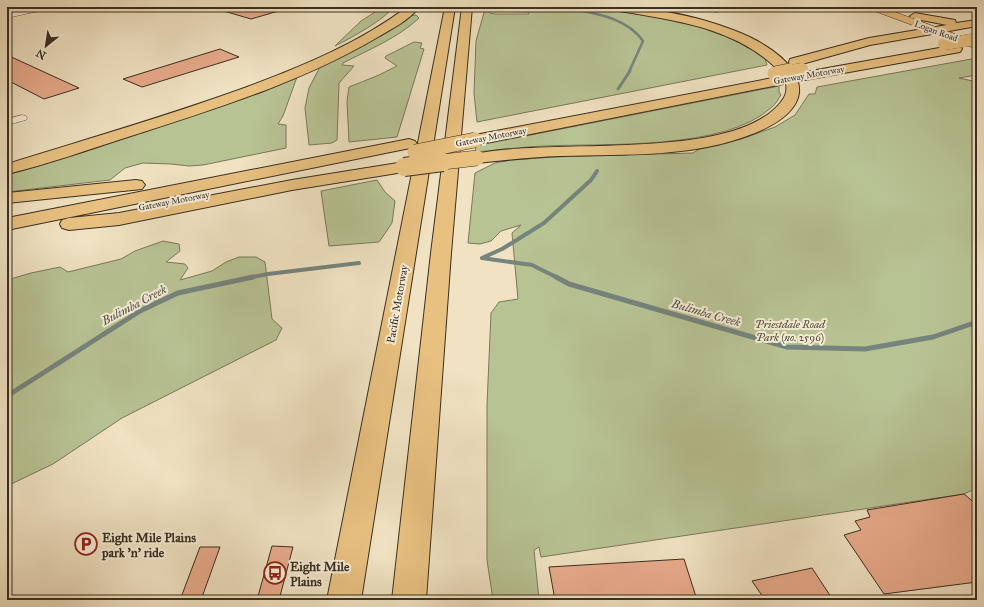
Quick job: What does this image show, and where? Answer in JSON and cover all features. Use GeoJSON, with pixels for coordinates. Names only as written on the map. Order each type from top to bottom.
{"type":"FeatureCollection","features":[{"type":"Feature","properties":{"kind":"highway"},"geometry":{"type":"LineString","coordinates":[[7,169],[177,116],[258,87],[310,66],[357,44],[395,21],[414,7]]}},
{"type":"Feature","properties":{"kind":"highway","name":"Pacific Motorway"},"geometry":{"type":"LineString","coordinates":[[344,600],[450,7]]}},
{"type":"Feature","properties":{"kind":"highway"},"geometry":{"type":"LineString","coordinates":[[409,600],[442,245],[467,7]]}},
{"type":"Feature","properties":{"kind":"highway"},"geometry":{"type":"LineString","coordinates":[[614,7],[709,26],[745,40],[771,69]]}},
{"type":"Feature","properties":{"kind":"highway"},"geometry":{"type":"LineString","coordinates":[[634,7],[685,17],[721,27],[764,45],[769,48],[771,69]]}},
{"type":"Feature","properties":{"kind":"highway"},"geometry":{"type":"LineString","coordinates":[[896,37],[896,34],[907,30],[914,20],[976,24]]}},
{"type":"Feature","properties":{"kind":"highway"},"geometry":{"type":"LineString","coordinates":[[801,69],[827,55],[864,43],[976,24]]}},
{"type":"Feature","properties":{"kind":"highway","name":"Gateway Motorway"},"geometry":{"type":"LineString","coordinates":[[801,69],[977,38]]}},
{"type":"Feature","properties":{"kind":"highway","name":"Gateway Motorway"},"geometry":{"type":"LineString","coordinates":[[7,236],[66,225],[136,208],[406,155],[476,136],[771,69],[801,69],[977,46]]}},
{"type":"Feature","properties":{"kind":"highway"},"geometry":{"type":"LineString","coordinates":[[406,155],[477,158],[533,152],[672,147],[717,139],[751,129],[772,118],[785,107],[792,96],[793,84],[791,77],[778,61],[771,69]]}},
{"type":"Feature","properties":{"kind":"highway","name":"Gateway Motorway"},"geometry":{"type":"LineString","coordinates":[[476,136],[676,93],[771,69]]}},
{"type":"Feature","properties":{"kind":"highway"},"geometry":{"type":"LineString","coordinates":[[676,93],[683,87],[712,81]]}},
{"type":"Feature","properties":{"kind":"highway"},"geometry":{"type":"LineString","coordinates":[[7,160],[102,134],[258,87]]}},
{"type":"Feature","properties":{"kind":"highway","name":"Gateway Motorway"},"geometry":{"type":"LineString","coordinates":[[7,224],[335,159],[406,155]]}},
{"type":"Feature","properties":{"kind":"highway"},"geometry":{"type":"LineString","coordinates":[[7,198],[149,184],[313,159],[335,159]]}},
{"type":"Feature","properties":{"kind":"main road","name":"Logan Road"},"geometry":{"type":"LineString","coordinates":[[872,7],[914,20],[949,28],[977,38]]}},
{"type":"Feature","properties":{"kind":"main road","name":"Logan Road"},"geometry":{"type":"LineString","coordinates":[[888,7],[934,31],[977,46]]}},
{"type":"Feature","properties":{"kind":"street"},"geometry":{"type":"LineString","coordinates":[[7,16],[46,7]]}},
{"type":"Feature","properties":{"kind":"street"},"geometry":{"type":"LineString","coordinates":[[7,122],[22,118]]}},
{"type":"Feature","properties":{"kind":"green space"},"geometry":{"type":"Polygon","coordinates":[[[383,7],[393,7],[375,23],[335,46],[361,21],[383,7]]]}},
{"type":"Feature","properties":{"kind":"green space"},"geometry":{"type":"Polygon","coordinates":[[[496,7],[592,7],[674,20],[712,30],[763,52],[767,65],[477,122],[474,93],[476,41],[485,9],[490,9],[490,13],[495,14],[529,14],[528,12],[499,11],[496,7]]]}},
{"type":"Feature","properties":{"kind":"green space"},"geometry":{"type":"Polygon","coordinates":[[[416,15],[419,18],[402,32],[343,63],[342,65],[354,66],[339,83],[337,140],[332,143],[309,145],[305,108],[309,88],[321,65],[410,16],[416,15]]]}},
{"type":"Feature","properties":{"kind":"green space"},"geometry":{"type":"Polygon","coordinates":[[[414,42],[422,43],[420,48],[424,49],[397,137],[349,142],[347,102],[349,87],[397,66],[385,58],[386,56],[414,42]]]}},
{"type":"Feature","properties":{"kind":"green space","name":"Priestdale Road Park (no. 2596)"},"geometry":{"type":"Polygon","coordinates":[[[977,58],[977,75],[959,78],[977,82],[977,488],[964,494],[541,557],[539,547],[534,550],[539,600],[493,600],[487,560],[487,405],[491,313],[499,302],[518,299],[512,233],[521,225],[501,231],[491,241],[480,244],[468,243],[475,173],[495,163],[512,160],[553,157],[693,153],[703,147],[741,139],[775,127],[795,115],[809,94],[815,94],[817,87],[977,58]]]}},
{"type":"Feature","properties":{"kind":"green space"},"geometry":{"type":"Polygon","coordinates":[[[297,77],[283,116],[278,124],[286,125],[286,148],[203,165],[189,166],[143,163],[125,168],[110,180],[7,192],[7,175],[105,144],[297,77]]]}},
{"type":"Feature","properties":{"kind":"green space"},"geometry":{"type":"Polygon","coordinates":[[[779,86],[779,92],[781,95],[775,104],[751,121],[725,131],[695,138],[630,144],[534,146],[476,152],[475,146],[779,86]]]}},
{"type":"Feature","properties":{"kind":"green space"},"geometry":{"type":"Polygon","coordinates":[[[377,180],[385,192],[395,201],[392,223],[379,242],[329,246],[321,191],[377,180]]]}},
{"type":"Feature","properties":{"kind":"green space"},"geometry":{"type":"Polygon","coordinates":[[[163,241],[179,244],[180,251],[166,262],[185,264],[188,268],[180,280],[212,271],[226,262],[239,257],[256,257],[265,262],[272,319],[282,328],[276,340],[122,418],[53,464],[7,486],[7,280],[60,267],[68,272],[121,259],[135,251],[163,241]]]}},
{"type":"Feature","properties":{"kind":"building"},"geometry":{"type":"Polygon","coordinates":[[[210,7],[285,7],[289,8],[251,19],[210,7]]]}},
{"type":"Feature","properties":{"kind":"building"},"geometry":{"type":"Polygon","coordinates":[[[694,7],[731,7],[717,12],[694,7]]]}},
{"type":"Feature","properties":{"kind":"building"},"geometry":{"type":"Polygon","coordinates":[[[731,7],[748,7],[739,10],[731,7]]]}},
{"type":"Feature","properties":{"kind":"building"},"geometry":{"type":"Polygon","coordinates":[[[220,49],[239,57],[142,87],[123,79],[220,49]]]}},
{"type":"Feature","properties":{"kind":"building"},"geometry":{"type":"Polygon","coordinates":[[[7,55],[79,88],[44,99],[7,80],[7,55]]]}},
{"type":"Feature","properties":{"kind":"building"},"geometry":{"type":"Polygon","coordinates":[[[964,494],[977,505],[977,582],[884,594],[844,535],[861,530],[855,521],[870,517],[867,510],[964,494]]]}},
{"type":"Feature","properties":{"kind":"building","name":"Eight Mile Plains"},"geometry":{"type":"Polygon","coordinates":[[[272,546],[293,547],[279,600],[257,600],[272,546]]]}},
{"type":"Feature","properties":{"kind":"building"},"geometry":{"type":"Polygon","coordinates":[[[200,547],[220,547],[201,600],[180,600],[200,547]]]}},
{"type":"Feature","properties":{"kind":"building"},"geometry":{"type":"Polygon","coordinates":[[[684,559],[697,600],[555,600],[549,567],[684,559]]]}},
{"type":"Feature","properties":{"kind":"building"},"geometry":{"type":"Polygon","coordinates":[[[812,568],[833,600],[765,600],[752,581],[812,568]]]}},
{"type":"Feature","properties":{"kind":"waterway"},"geometry":{"type":"LineString","coordinates":[[563,7],[607,17],[618,21],[636,33],[643,41],[629,72]]}},
{"type":"Feature","properties":{"kind":"waterway"},"geometry":{"type":"LineString","coordinates":[[618,89],[630,71]]}},
{"type":"Feature","properties":{"kind":"waterway"},"geometry":{"type":"LineString","coordinates":[[556,277],[532,265],[482,258],[502,249],[544,223],[591,180],[597,171]]}},
{"type":"Feature","properties":{"kind":"waterway","name":"Bulimba Creek"},"geometry":{"type":"LineString","coordinates":[[253,277],[359,263]]}},
{"type":"Feature","properties":{"kind":"waterway","name":"Bulimba Creek"},"geometry":{"type":"LineString","coordinates":[[7,396],[140,311],[178,293],[253,277]]}},
{"type":"Feature","properties":{"kind":"waterway","name":"Bulimba Creek"},"geometry":{"type":"LineString","coordinates":[[248,278],[253,277]]}},
{"type":"Feature","properties":{"kind":"waterway","name":"Bulimba Creek"},"geometry":{"type":"LineString","coordinates":[[556,277],[569,284],[787,347],[865,349],[933,337],[977,322]]}},
{"type":"Feature","properties":{"kind":"place","name":"Eight Mile Plains park 'n' ride"},"geometry":{"type":"Point","coordinates":[86,544]}},
{"type":"Feature","properties":{"kind":"place","name":"Eight Mile Plains"},"geometry":{"type":"Point","coordinates":[275,573]}}]}
